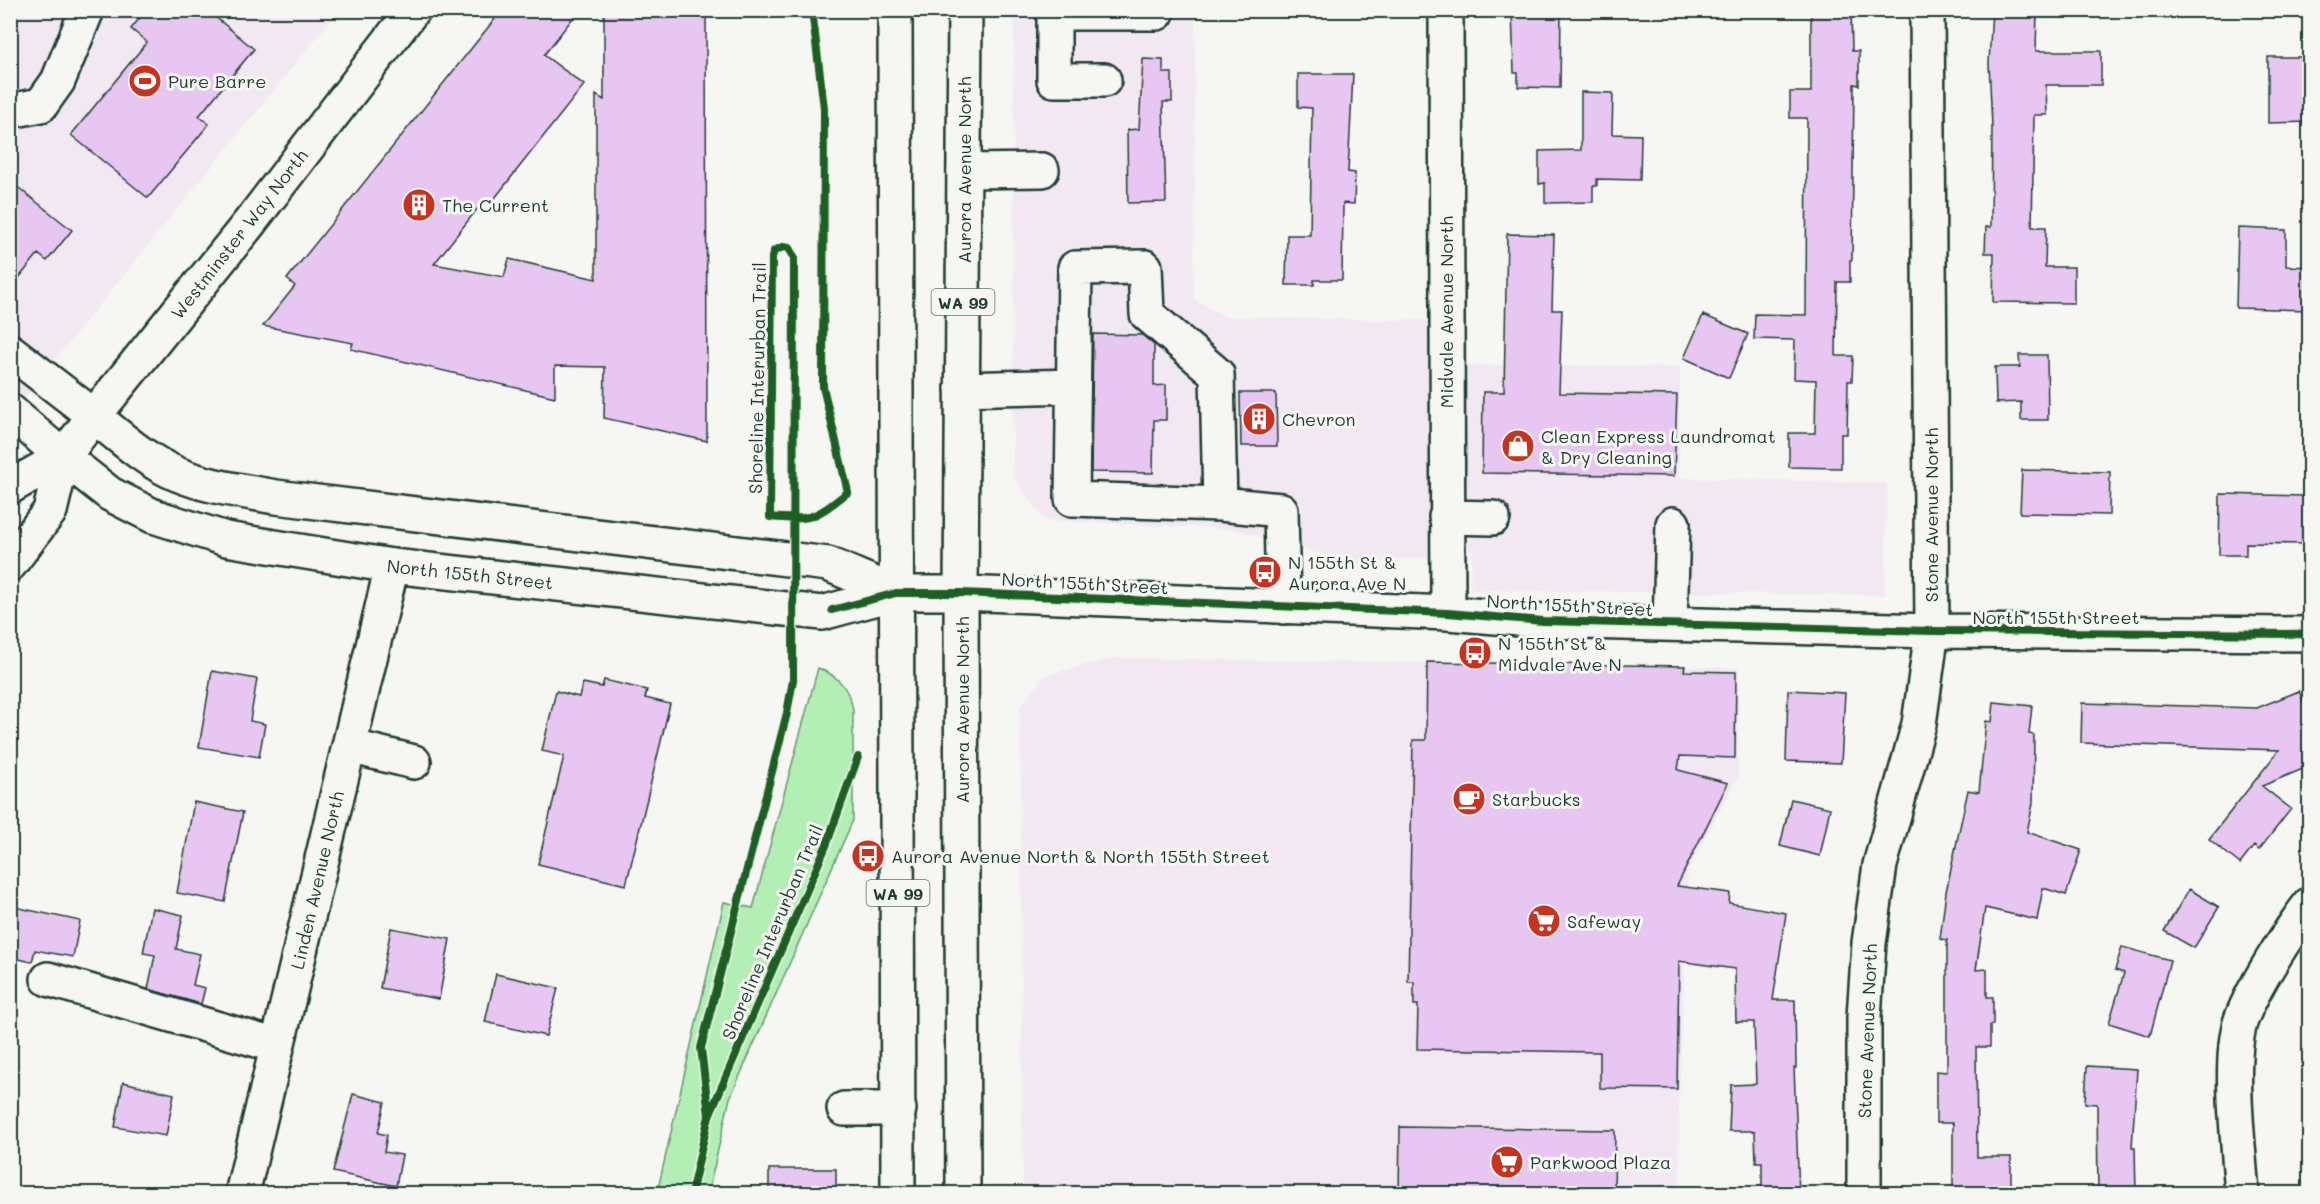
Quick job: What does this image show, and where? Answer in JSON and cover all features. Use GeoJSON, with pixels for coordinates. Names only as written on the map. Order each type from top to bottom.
{"type":"FeatureCollection","features":[{"type":"Feature","properties":{"kind":"main road"},"geometry":{"type":"LineString","coordinates":[[10,111],[41,105],[58,81],[87,10]]}},
{"type":"Feature","properties":{"kind":"main road","name":"Westminster Way North"},"geometry":{"type":"LineString","coordinates":[[10,487],[63,457],[251,221],[413,10]]}},
{"type":"Feature","properties":{"kind":"main road","name":"WA 99"},"geometry":{"type":"LineString","coordinates":[[894,10],[898,1194]]}},
{"type":"Feature","properties":{"kind":"main road","name":"Aurora Avenue North"},"geometry":{"type":"LineString","coordinates":[[963,1194],[961,593],[965,10]]}},
{"type":"Feature","properties":{"kind":"main road","name":"Midvale Avenue North"},"geometry":{"type":"LineString","coordinates":[[1446,10],[1448,613]]}},
{"type":"Feature","properties":{"kind":"main road","name":"Stone Avenue North"},"geometry":{"type":"LineString","coordinates":[[1864,1194],[1864,1017],[1869,943],[1880,865],[1919,724],[1932,631],[1927,10]]}},
{"type":"Feature","properties":{"kind":"main road"},"geometry":{"type":"LineString","coordinates":[[1104,80],[1054,80],[1054,12],[1157,13]]}},
{"type":"Feature","properties":{"kind":"main road"},"geometry":{"type":"LineString","coordinates":[[964,171],[1042,170]]}},
{"type":"Feature","properties":{"kind":"main road"},"geometry":{"type":"LineString","coordinates":[[1220,504],[1217,374],[1146,314],[1145,267],[1075,268],[1072,499],[1220,504],[1281,510],[1283,607]]}},
{"type":"Feature","properties":{"kind":"main road","name":"North 155th Street"},"geometry":{"type":"LineString","coordinates":[[10,351],[142,455],[177,474],[211,485],[276,497],[828,564],[896,593]]}},
{"type":"Feature","properties":{"kind":"main road"},"geometry":{"type":"LineString","coordinates":[[962,389],[1073,386]]}},
{"type":"Feature","properties":{"kind":"main road","name":"North 155th Street"},"geometry":{"type":"LineString","coordinates":[[10,411],[110,494],[153,516],[226,539],[392,566],[822,613],[896,593],[961,593],[1448,613],[1543,621],[1932,631],[2310,634]]}},
{"type":"Feature","properties":{"kind":"main road","name":"Westminster Way North"},"geometry":{"type":"LineString","coordinates":[[10,564],[50,511],[63,457]]}},
{"type":"Feature","properties":{"kind":"main road"},"geometry":{"type":"LineString","coordinates":[[1446,517],[1493,518]]}},
{"type":"Feature","properties":{"kind":"main road"},"geometry":{"type":"LineString","coordinates":[[1670,624],[1673,524]]}},
{"type":"Feature","properties":{"kind":"main road","name":"Linden Avenue North"},"geometry":{"type":"LineString","coordinates":[[242,1194],[392,566]]}},
{"type":"Feature","properties":{"kind":"main road"},"geometry":{"type":"LineString","coordinates":[[349,746],[414,762]]}},
{"type":"Feature","properties":{"kind":"main road"},"geometry":{"type":"LineString","coordinates":[[2242,1194],[2235,1066],[2240,1024],[2260,983],[2310,904]]}},
{"type":"Feature","properties":{"kind":"main road"},"geometry":{"type":"LineString","coordinates":[[48,980],[277,1046]]}},
{"type":"Feature","properties":{"kind":"main road"},"geometry":{"type":"LineString","coordinates":[[844,1109],[899,1109]]}},
{"type":"Feature","properties":{"kind":"shaded area"},"geometry":{"type":"Polygon","coordinates":[[[11,11],[338,11],[11,414],[11,11]]]}},
{"type":"Feature","properties":{"kind":"shaded area"},"geometry":{"type":"Polygon","coordinates":[[[1014,11],[1195,11],[1194,299],[1226,317],[1460,321],[1460,365],[1680,367],[1679,478],[1887,483],[1885,595],[1470,590],[1472,551],[1360,565],[1232,529],[1044,520],[1013,477],[1014,11]]]}},
{"type":"Feature","properties":{"kind":"shaded area"},"geometry":{"type":"Polygon","coordinates":[[[1114,658],[1739,668],[1738,777],[1688,870],[1679,1103],[1680,1193],[1023,1193],[1020,706],[1046,675],[1114,658]]]}},
{"type":"Feature","properties":{"kind":"green space"},"geometry":{"type":"Polygon","coordinates":[[[818,668],[832,675],[842,684],[853,709],[853,820],[730,1098],[708,1193],[657,1193],[724,902],[753,908],[818,668]]]}},
{"type":"Feature","properties":{"kind":"building"},"geometry":{"type":"Polygon","coordinates":[[[146,10],[207,10],[254,49],[199,116],[209,124],[148,198],[71,135],[147,42],[131,29],[146,10]]]}},
{"type":"Feature","properties":{"kind":"building"},"geometry":{"type":"Polygon","coordinates":[[[502,10],[579,10],[544,55],[584,85],[491,203],[485,199],[434,264],[504,277],[509,259],[596,279],[596,95],[604,100],[604,10],[706,10],[707,441],[604,418],[605,367],[555,366],[555,397],[351,349],[353,343],[263,326],[295,286],[287,279],[502,10]]]}},
{"type":"Feature","properties":{"kind":"building"},"geometry":{"type":"Polygon","coordinates":[[[1512,10],[1561,10],[1560,88],[1518,87],[1518,73],[1514,73],[1512,10]]]}},
{"type":"Feature","properties":{"kind":"building"},"geometry":{"type":"Polygon","coordinates":[[[1811,10],[1851,10],[1852,51],[1859,51],[1859,85],[1854,84],[1850,282],[1837,282],[1836,356],[1853,356],[1852,381],[1848,381],[1847,434],[1841,434],[1841,468],[1789,467],[1789,433],[1815,433],[1816,380],[1794,379],[1795,340],[1754,339],[1755,314],[1806,315],[1807,118],[1790,118],[1790,92],[1811,92],[1811,10]]]}},
{"type":"Feature","properties":{"kind":"building"},"geometry":{"type":"Polygon","coordinates":[[[1992,10],[2037,10],[2036,51],[2101,51],[2101,85],[2046,85],[2047,115],[2034,115],[2032,227],[2046,227],[2045,267],[2074,267],[2074,303],[1993,302],[1994,253],[1985,253],[1986,227],[1991,227],[1992,126],[1989,63],[1992,10]]]}},
{"type":"Feature","properties":{"kind":"building"},"geometry":{"type":"Polygon","coordinates":[[[2268,57],[2310,57],[2310,122],[2268,123],[2268,57]]]}},
{"type":"Feature","properties":{"kind":"building"},"geometry":{"type":"Polygon","coordinates":[[[1143,59],[1163,60],[1163,73],[1172,73],[1172,102],[1163,102],[1166,202],[1128,203],[1127,130],[1139,129],[1143,59]]]}},
{"type":"Feature","properties":{"kind":"building"},"geometry":{"type":"Polygon","coordinates":[[[1298,74],[1353,74],[1348,172],[1355,173],[1354,204],[1343,203],[1342,280],[1314,280],[1314,285],[1286,285],[1287,235],[1310,235],[1312,108],[1298,107],[1298,74]]]}},
{"type":"Feature","properties":{"kind":"building"},"geometry":{"type":"Polygon","coordinates":[[[1581,92],[1613,93],[1612,134],[1641,135],[1640,180],[1597,179],[1597,186],[1593,186],[1593,202],[1545,203],[1545,183],[1539,184],[1539,151],[1581,150],[1581,92]]]}},
{"type":"Feature","properties":{"kind":"building"},"geometry":{"type":"Polygon","coordinates":[[[10,181],[72,230],[47,261],[38,254],[10,289],[10,181]]]}},
{"type":"Feature","properties":{"kind":"building"},"geometry":{"type":"Polygon","coordinates":[[[2238,228],[2286,230],[2286,266],[2310,267],[2310,310],[2236,308],[2238,228]]]}},
{"type":"Feature","properties":{"kind":"building"},"geometry":{"type":"Polygon","coordinates":[[[1507,234],[1554,235],[1552,310],[1562,310],[1559,393],[1677,395],[1674,476],[1482,473],[1483,392],[1504,392],[1507,234]]]}},
{"type":"Feature","properties":{"kind":"building"},"geometry":{"type":"Polygon","coordinates":[[[1703,315],[1748,334],[1729,378],[1684,358],[1703,315]]]}},
{"type":"Feature","properties":{"kind":"building"},"geometry":{"type":"Polygon","coordinates":[[[1093,334],[1142,335],[1154,345],[1154,386],[1166,385],[1166,420],[1154,420],[1153,473],[1091,472],[1093,334]]]}},
{"type":"Feature","properties":{"kind":"building"},"geometry":{"type":"Polygon","coordinates":[[[2019,355],[2047,355],[2048,420],[2021,420],[2021,402],[1996,403],[1995,367],[2020,367],[2019,355]]]}},
{"type":"Feature","properties":{"kind":"building","name":"Chevron"},"geometry":{"type":"Polygon","coordinates":[[[1240,393],[1276,393],[1277,446],[1241,446],[1240,393]]]}},
{"type":"Feature","properties":{"kind":"building"},"geometry":{"type":"Polygon","coordinates":[[[2022,470],[2110,472],[2109,515],[2020,513],[2022,470]]]}},
{"type":"Feature","properties":{"kind":"building"},"geometry":{"type":"Polygon","coordinates":[[[2220,494],[2303,496],[2302,544],[2246,543],[2246,555],[2219,555],[2220,494]]]}},
{"type":"Feature","properties":{"kind":"building","name":"Safeway"},"geometry":{"type":"Polygon","coordinates":[[[1427,662],[1685,666],[1684,671],[1736,672],[1735,758],[1680,756],[1678,770],[1728,783],[1677,886],[1730,893],[1729,903],[1786,913],[1773,1000],[1795,1000],[1796,1068],[1794,1068],[1799,1194],[1762,1194],[1762,1162],[1756,1162],[1755,1131],[1729,1131],[1731,1085],[1756,1084],[1754,1022],[1736,1022],[1735,969],[1679,961],[1677,1089],[1600,1088],[1600,1052],[1417,1049],[1418,1005],[1414,1005],[1414,982],[1408,982],[1413,740],[1426,740],[1427,662]]]}},
{"type":"Feature","properties":{"kind":"building"},"geometry":{"type":"Polygon","coordinates":[[[212,671],[257,679],[250,721],[265,724],[259,757],[199,747],[212,671]]]}},
{"type":"Feature","properties":{"kind":"building"},"geometry":{"type":"Polygon","coordinates":[[[604,680],[647,690],[645,698],[670,704],[626,885],[538,864],[564,756],[542,751],[556,691],[579,697],[583,683],[602,687],[604,680]]]}},
{"type":"Feature","properties":{"kind":"building"},"geometry":{"type":"Polygon","coordinates":[[[1788,690],[1845,693],[1841,763],[1786,761],[1788,690]]]}},
{"type":"Feature","properties":{"kind":"building"},"geometry":{"type":"Polygon","coordinates":[[[2299,691],[2308,714],[2310,712],[2310,766],[2262,786],[2291,809],[2259,850],[2254,846],[2240,864],[2209,839],[2279,750],[2081,743],[2082,703],[2257,708],[2299,691]]]}},
{"type":"Feature","properties":{"kind":"building"},"geometry":{"type":"Polygon","coordinates":[[[1994,702],[2032,706],[2029,734],[2034,735],[2033,803],[2027,832],[2081,850],[2066,895],[2043,888],[2037,920],[1985,908],[1976,970],[1987,969],[1987,997],[1993,997],[1993,1025],[1990,1025],[1990,1047],[1976,1047],[1977,1157],[2011,1157],[2011,1194],[1953,1194],[1953,1123],[1936,1123],[1936,1071],[1947,1072],[1947,940],[1940,939],[1946,892],[1968,790],[1979,792],[1986,721],[1992,722],[1994,702]]]}},
{"type":"Feature","properties":{"kind":"building"},"geometry":{"type":"Polygon","coordinates":[[[1791,799],[1830,808],[1820,856],[1780,846],[1791,799]]]}},
{"type":"Feature","properties":{"kind":"building"},"geometry":{"type":"Polygon","coordinates":[[[194,802],[243,812],[225,902],[177,893],[194,802]]]}},
{"type":"Feature","properties":{"kind":"building"},"geometry":{"type":"Polygon","coordinates":[[[2189,889],[2219,907],[2194,948],[2164,931],[2189,889]]]}},
{"type":"Feature","properties":{"kind":"building"},"geometry":{"type":"Polygon","coordinates":[[[10,906],[80,921],[73,957],[35,950],[32,962],[10,957],[10,906]]]}},
{"type":"Feature","properties":{"kind":"building"},"geometry":{"type":"Polygon","coordinates":[[[152,908],[183,915],[176,949],[200,954],[193,985],[205,988],[201,1004],[148,989],[155,955],[143,953],[152,908]]]}},
{"type":"Feature","properties":{"kind":"building"},"geometry":{"type":"Polygon","coordinates":[[[391,928],[450,939],[439,999],[380,988],[391,928]]]}},
{"type":"Feature","properties":{"kind":"building"},"geometry":{"type":"Polygon","coordinates":[[[2122,947],[2170,960],[2150,1036],[2109,1023],[2124,973],[2115,970],[2122,947]]]}},
{"type":"Feature","properties":{"kind":"building"},"geometry":{"type":"Polygon","coordinates":[[[496,974],[558,988],[546,1036],[485,1022],[496,974]]]}},
{"type":"Feature","properties":{"kind":"building"},"geometry":{"type":"Polygon","coordinates":[[[2087,1066],[2137,1069],[2132,1147],[2135,1147],[2136,1194],[2098,1194],[2097,1104],[2085,1103],[2087,1066]]]}},
{"type":"Feature","properties":{"kind":"building"},"geometry":{"type":"Polygon","coordinates":[[[123,1082],[174,1094],[166,1136],[115,1127],[123,1082]]]}},
{"type":"Feature","properties":{"kind":"building"},"geometry":{"type":"Polygon","coordinates":[[[353,1094],[385,1102],[378,1133],[387,1135],[384,1152],[402,1155],[396,1186],[333,1172],[353,1094]]]}},
{"type":"Feature","properties":{"kind":"building","name":"Parkwood Plaza"},"geometry":{"type":"Polygon","coordinates":[[[1400,1127],[1615,1130],[1614,1194],[1399,1194],[1400,1127]]]}},
{"type":"Feature","properties":{"kind":"building"},"geometry":{"type":"Polygon","coordinates":[[[769,1169],[836,1169],[836,1194],[769,1194],[769,1169]]]}},
{"type":"Feature","properties":{"kind":"cycle path","name":"Shoreline Interurban Trail"},"geometry":{"type":"LineString","coordinates":[[691,1194],[709,1116],[701,1048],[787,713],[793,680],[794,257],[789,248],[783,247],[774,251],[772,257],[770,517],[784,518],[795,518],[804,518],[812,516],[848,492],[823,387],[824,108],[812,10]]}},
{"type":"Feature","properties":{"kind":"cycle path"},"geometry":{"type":"LineString","coordinates":[[832,610],[896,593],[961,593],[1448,613],[1543,621],[1932,631],[2310,634]]}},
{"type":"Feature","properties":{"kind":"cycle path","name":"Shoreline Interurban Trail"},"geometry":{"type":"LineString","coordinates":[[709,1116],[826,846],[858,757]]}},
{"type":"Feature","properties":{"kind":"place","name":"Pure Barre"},"geometry":{"type":"Point","coordinates":[145,81]}},
{"type":"Feature","properties":{"kind":"place","name":"The Current"},"geometry":{"type":"Point","coordinates":[419,205]}},
{"type":"Feature","properties":{"kind":"place","name":"Chevron"},"geometry":{"type":"Point","coordinates":[1259,419]}},
{"type":"Feature","properties":{"kind":"place","name":"Clean Express Laundromat & Dry Cleaning"},"geometry":{"type":"Point","coordinates":[1518,446]}},
{"type":"Feature","properties":{"kind":"place","name":"N 155th St & Aurora Ave N"},"geometry":{"type":"Point","coordinates":[1265,572]}},
{"type":"Feature","properties":{"kind":"place","name":"N 155th St & Midvale Ave N"},"geometry":{"type":"Point","coordinates":[1475,653]}},
{"type":"Feature","properties":{"kind":"place","name":"Starbucks"},"geometry":{"type":"Point","coordinates":[1469,799]}},
{"type":"Feature","properties":{"kind":"place","name":"Aurora Avenue North & North 155th Street"},"geometry":{"type":"Point","coordinates":[868,856]}},
{"type":"Feature","properties":{"kind":"place","name":"Safeway"},"geometry":{"type":"Point","coordinates":[1544,921]}},
{"type":"Feature","properties":{"kind":"place","name":"Parkwood Plaza"},"geometry":{"type":"Point","coordinates":[1507,1162]}}]}
